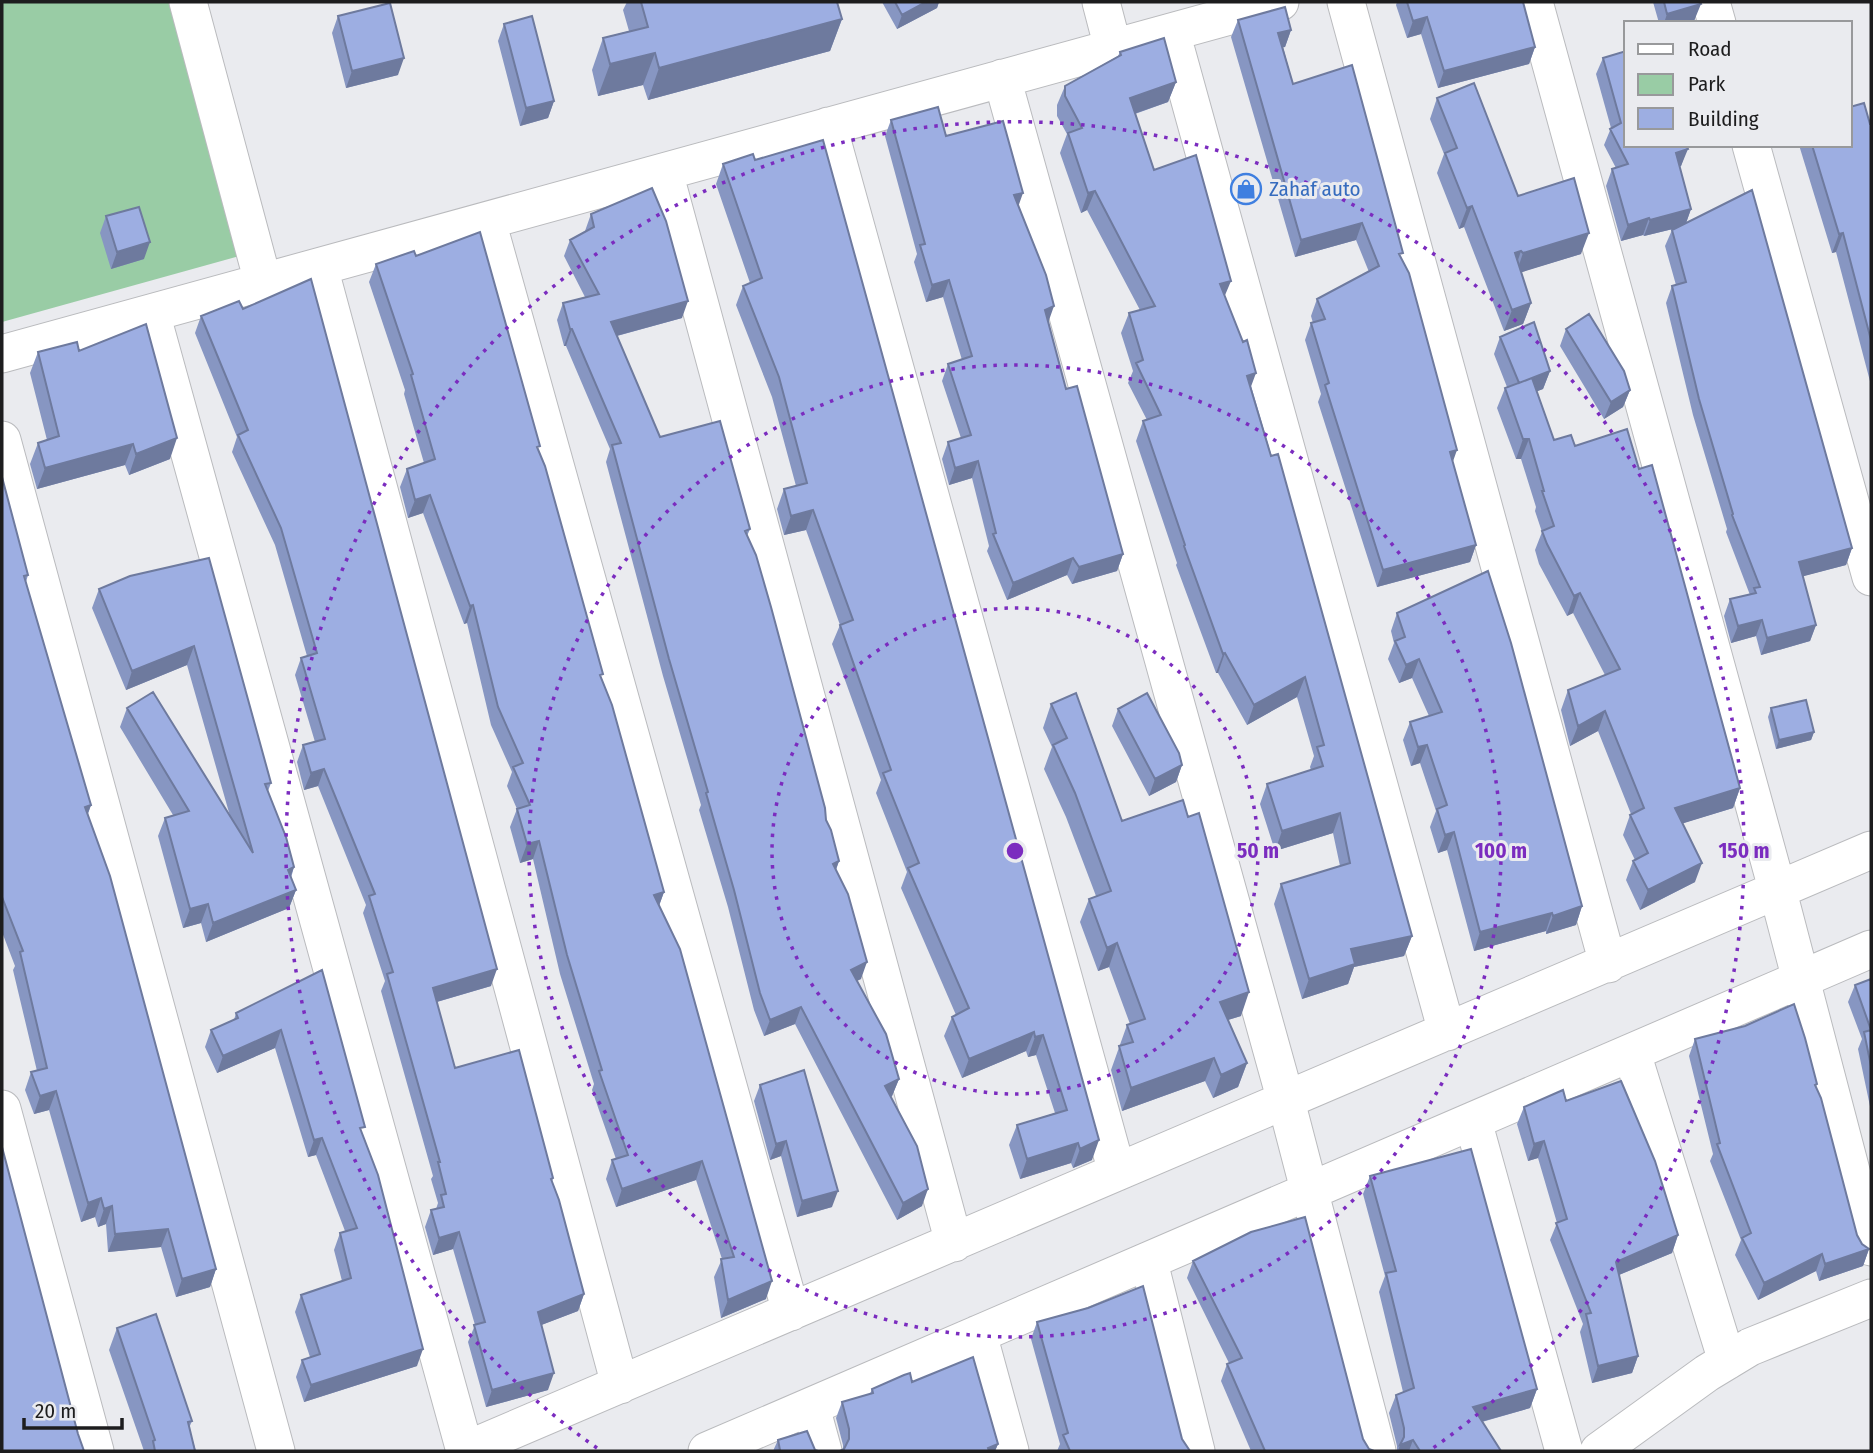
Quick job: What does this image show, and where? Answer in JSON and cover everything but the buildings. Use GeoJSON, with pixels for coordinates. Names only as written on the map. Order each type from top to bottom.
{"type":"FeatureCollection","features":[{"type":"Feature","properties":{"kind":"street"},"geometry":{"type":"LineString","coordinates":[[188,2],[263,282]]}},
{"type":"Feature","properties":{"kind":"street"},"geometry":{"type":"LineString","coordinates":[[1101,2],[1113,48]]}},
{"type":"Feature","properties":{"kind":"street"},"geometry":{"type":"LineString","coordinates":[[2,354],[1280,2]]}},
{"type":"Feature","properties":{"kind":"street"},"geometry":{"type":"LineString","coordinates":[[1346,2],[1608,964]]}},
{"type":"Feature","properties":{"kind":"street"},"geometry":{"type":"LineString","coordinates":[[1534,2],[1778,892],[1871,1247]]}},
{"type":"Feature","properties":{"kind":"street"},"geometry":{"type":"LineString","coordinates":[[1711,2],[1716,21]]}},
{"type":"Feature","properties":{"kind":"street"},"geometry":{"type":"LineString","coordinates":[[1171,32],[1447,1032]]}},
{"type":"Feature","properties":{"kind":"street"},"geometry":{"type":"LineString","coordinates":[[1002,78],[1286,1101],[1377,1451]]}},
{"type":"Feature","properties":{"kind":"street"},"geometry":{"type":"LineString","coordinates":[[828,126],[1117,1172]]}},
{"type":"Feature","properties":{"kind":"street"},"geometry":{"type":"LineString","coordinates":[[1752,147],[1871,577]]}},
{"type":"Feature","properties":{"kind":"street"},"geometry":{"type":"LineString","coordinates":[[664,172],[954,1242]]}},
{"type":"Feature","properties":{"kind":"street"},"geometry":{"type":"LineString","coordinates":[[487,221],[791,1312]]}},
{"type":"Feature","properties":{"kind":"street"},"geometry":{"type":"LineString","coordinates":[[319,267],[621,1385]]}},
{"type":"Feature","properties":{"kind":"street"},"geometry":{"type":"LineString","coordinates":[[151,313],[464,1451],[1871,850]]}},
{"type":"Feature","properties":{"kind":"street"},"geometry":{"type":"LineString","coordinates":[[2,440],[276,1451]]}},
{"type":"Feature","properties":{"kind":"street"},"geometry":{"type":"LineString","coordinates":[[707,1451],[1800,981],[1871,948]]}},
{"type":"Feature","properties":{"kind":"street"},"geometry":{"type":"LineString","coordinates":[[1632,1053],[1727,1361]]}},
{"type":"Feature","properties":{"kind":"street"},"geometry":{"type":"LineString","coordinates":[[2,1109],[95,1451]]}},
{"type":"Feature","properties":{"kind":"street"},"geometry":{"type":"LineString","coordinates":[[1474,1121],[1564,1451]]}},
{"type":"Feature","properties":{"kind":"street"},"geometry":{"type":"LineString","coordinates":[[1149,1262],[1196,1451]]}},
{"type":"Feature","properties":{"kind":"street"},"geometry":{"type":"LineString","coordinates":[[1599,1451],[1750,1347],[1871,1298]]}},
{"type":"Feature","properties":{"kind":"street"},"geometry":{"type":"LineString","coordinates":[[978,1334],[1010,1451]]}},
{"type":"Feature","properties":{"kind":"street"},"geometry":{"type":"LineString","coordinates":[[811,1407],[823,1451]]}},
{"type":"Feature","properties":{"kind":"green space"},"geometry":{"type":"Polygon","coordinates":[[[2,2],[179,2],[243,255],[2,322],[2,2]]]}},
{"type":"Feature","properties":{"kind":"place","name":"Zahaf auto"},"geometry":{"type":"Point","coordinates":[1246,189]}}]}
